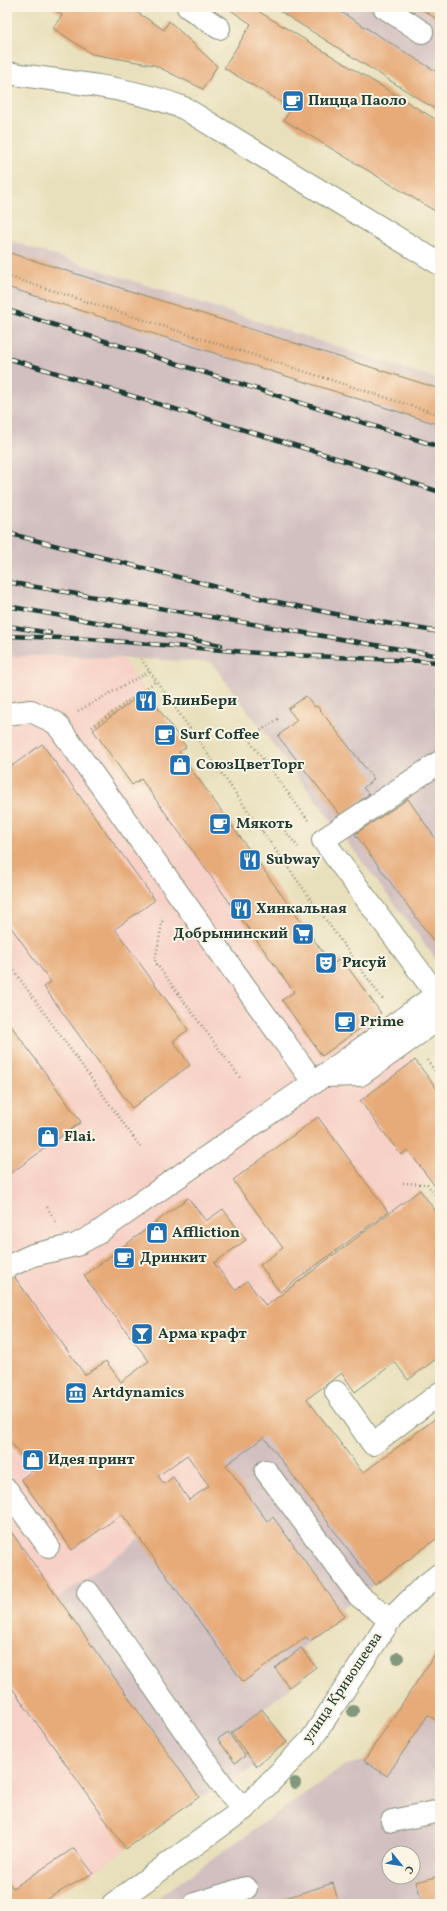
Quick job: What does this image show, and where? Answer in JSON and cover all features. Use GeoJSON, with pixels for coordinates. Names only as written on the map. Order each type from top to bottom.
{"type":"FeatureCollection","features":[{"type":"Feature","properties":{"kind":"street"},"geometry":{"type":"LineString","coordinates":[[188,7],[219,28]]}},
{"type":"Feature","properties":{"kind":"street"},"geometry":{"type":"LineString","coordinates":[[384,7],[422,32]]}},
{"type":"Feature","properties":{"kind":"street"},"geometry":{"type":"LineString","coordinates":[[7,73],[135,92],[158,98],[184,108],[440,264]]}},
{"type":"Feature","properties":{"kind":"street"},"geometry":{"type":"LineString","coordinates":[[7,714],[31,711],[56,723],[318,1080]]}},
{"type":"Feature","properties":{"kind":"street"},"geometry":{"type":"LineString","coordinates":[[405,1030],[438,996],[323,840],[440,762]]}},
{"type":"Feature","properties":{"kind":"street"},"geometry":{"type":"LineString","coordinates":[[7,1268],[33,1255],[76,1245],[96,1234],[318,1080],[405,1030],[440,1018]]}},
{"type":"Feature","properties":{"kind":"street"},"geometry":{"type":"LineString","coordinates":[[336,1392],[373,1444],[440,1393]]}},
{"type":"Feature","properties":{"kind":"street"},"geometry":{"type":"LineString","coordinates":[[266,1471],[358,1596],[390,1620]]}},
{"type":"Feature","properties":{"kind":"street"},"geometry":{"type":"LineString","coordinates":[[7,1490],[48,1546]]}},
{"type":"Feature","properties":{"kind":"street","name":"улица Кривошеева"},"geometry":{"type":"LineString","coordinates":[[113,1904],[244,1809],[311,1740],[390,1620],[422,1588],[440,1574]]}},
{"type":"Feature","properties":{"kind":"street"},"geometry":{"type":"LineString","coordinates":[[88,1592],[223,1786],[244,1809]]}},
{"type":"Feature","properties":{"kind":"street"},"geometry":{"type":"LineString","coordinates":[[392,1821],[440,1811]]}},
{"type":"Feature","properties":{"kind":"street"},"geometry":{"type":"LineString","coordinates":[[195,1904],[246,1888]]}},
{"type":"Feature","properties":{"kind":"path"},"geometry":{"type":"LineString","coordinates":[[7,276],[440,414]]}},
{"type":"Feature","properties":{"kind":"path"},"geometry":{"type":"LineString","coordinates":[[141,659],[262,831],[440,1078]]}},
{"type":"Feature","properties":{"kind":"path"},"geometry":{"type":"LineString","coordinates":[[78,711],[150,671]]}},
{"type":"Feature","properties":{"kind":"path"},"geometry":{"type":"LineString","coordinates":[[87,731],[156,681]]}},
{"type":"Feature","properties":{"kind":"path"},"geometry":{"type":"LineString","coordinates":[[262,831],[276,820],[304,855],[323,840],[248,739],[278,719]]}},
{"type":"Feature","properties":{"kind":"path"},"geometry":{"type":"LineString","coordinates":[[164,912],[155,962],[241,1079]]}},
{"type":"Feature","properties":{"kind":"path"},"geometry":{"type":"LineString","coordinates":[[7,961],[142,1148]]}},
{"type":"Feature","properties":{"kind":"path"},"geometry":{"type":"LineString","coordinates":[[403,1183],[427,1184],[440,1201]]}},
{"type":"Feature","properties":{"kind":"shaded area"},"geometry":{"type":"Polygon","coordinates":[[[273,7],[440,7],[440,112],[273,7]]]}},
{"type":"Feature","properties":{"kind":"shaded area"},"geometry":{"type":"Polygon","coordinates":[[[7,240],[440,380],[440,956],[436,959],[211,662],[53,655],[7,657],[7,240]]]}},
{"type":"Feature","properties":{"kind":"shaded area"},"geometry":{"type":"Polygon","coordinates":[[[53,655],[122,658],[186,747],[179,752],[331,965],[341,958],[440,1093],[440,1193],[431,1181],[266,1306],[264,1437],[230,1471],[189,1500],[164,1484],[122,1514],[140,1539],[58,1598],[7,1566],[7,657],[53,655]]]}},
{"type":"Feature","properties":{"kind":"shaded area"},"geometry":{"type":"Polygon","coordinates":[[[264,1437],[375,1585],[340,1609],[345,1616],[301,1648],[316,1667],[263,1709],[287,1742],[256,1766],[223,1786],[199,1797],[58,1598],[140,1539],[122,1514],[173,1477],[189,1500],[230,1471],[226,1465],[264,1437]]]}},
{"type":"Feature","properties":{"kind":"shaded area"},"geometry":{"type":"Polygon","coordinates":[[[440,1647],[440,1904],[149,1904],[345,1765],[364,1761],[440,1647]]]}},
{"type":"Feature","properties":{"kind":"shaded area"},"geometry":{"type":"Polygon","coordinates":[[[7,1681],[126,1849],[93,1873],[38,1904],[7,1904],[7,1681]]]}},
{"type":"Feature","properties":{"kind":"building"},"geometry":{"type":"Polygon","coordinates":[[[50,7],[129,7],[164,30],[169,21],[217,66],[203,89],[154,65],[92,54],[53,28],[62,15],[50,7]]]}},
{"type":"Feature","properties":{"kind":"building"},"geometry":{"type":"Polygon","coordinates":[[[226,7],[261,7],[258,11],[440,122],[440,214],[284,120],[291,108],[224,68],[251,24],[226,7]]]}},
{"type":"Feature","properties":{"kind":"building"},"geometry":{"type":"Polygon","coordinates":[[[273,7],[333,7],[440,74],[440,112],[273,7]]]}},
{"type":"Feature","properties":{"kind":"building"},"geometry":{"type":"Polygon","coordinates":[[[418,7],[440,7],[440,21],[418,7]]]}},
{"type":"Feature","properties":{"kind":"building"},"geometry":{"type":"Polygon","coordinates":[[[7,252],[440,389],[440,425],[7,287],[7,252]]]}},
{"type":"Feature","properties":{"kind":"building"},"geometry":{"type":"Polygon","coordinates":[[[146,691],[186,747],[179,752],[332,965],[341,958],[381,1013],[322,1056],[282,1000],[294,992],[141,779],[132,785],[93,730],[146,691]]]}},
{"type":"Feature","properties":{"kind":"building"},"geometry":{"type":"Polygon","coordinates":[[[306,696],[315,707],[317,706],[374,779],[363,788],[369,794],[341,816],[278,736],[297,720],[288,709],[306,696]]]}},
{"type":"Feature","properties":{"kind":"building"},"geometry":{"type":"Polygon","coordinates":[[[42,744],[155,900],[115,929],[188,1030],[173,1041],[190,1065],[132,1108],[44,987],[51,982],[7,922],[7,759],[12,766],[42,744]]]}},
{"type":"Feature","properties":{"kind":"building"},"geometry":{"type":"Polygon","coordinates":[[[408,799],[440,845],[440,950],[355,834],[408,799]]]}},
{"type":"Feature","properties":{"kind":"building"},"geometry":{"type":"Polygon","coordinates":[[[7,1020],[81,1122],[7,1176],[7,1020]]]}},
{"type":"Feature","properties":{"kind":"building"},"geometry":{"type":"Polygon","coordinates":[[[415,1060],[440,1093],[440,1193],[408,1150],[401,1155],[360,1101],[415,1060]]]}},
{"type":"Feature","properties":{"kind":"building"},"geometry":{"type":"Polygon","coordinates":[[[318,1117],[388,1212],[280,1292],[260,1265],[283,1248],[233,1180],[318,1117]]]}},
{"type":"Feature","properties":{"kind":"building"},"geometry":{"type":"Polygon","coordinates":[[[420,1190],[440,1217],[440,1356],[408,1380],[395,1362],[355,1392],[342,1373],[307,1399],[363,1473],[440,1415],[440,1536],[375,1585],[264,1437],[226,1465],[267,1521],[273,1517],[345,1616],[310,1641],[306,1637],[243,1682],[122,1514],[72,1550],[21,1479],[32,1471],[7,1437],[7,1279],[13,1275],[85,1375],[106,1361],[121,1382],[149,1361],[84,1276],[188,1198],[206,1221],[223,1209],[246,1240],[214,1263],[235,1290],[247,1281],[266,1306],[420,1190]],[[187,1455],[158,1476],[164,1484],[173,1477],[189,1500],[209,1486],[187,1455]]]}},
{"type":"Feature","properties":{"kind":"building"},"geometry":{"type":"Polygon","coordinates":[[[7,1526],[199,1797],[126,1849],[7,1681],[7,1526]]]}},
{"type":"Feature","properties":{"kind":"building"},"geometry":{"type":"Polygon","coordinates":[[[440,1647],[440,1723],[428,1715],[387,1776],[364,1761],[440,1647]]]}},
{"type":"Feature","properties":{"kind":"building"},"geometry":{"type":"Polygon","coordinates":[[[301,1648],[316,1667],[289,1687],[275,1668],[301,1648]]]}},
{"type":"Feature","properties":{"kind":"building"},"geometry":{"type":"Polygon","coordinates":[[[262,1709],[287,1742],[256,1766],[231,1733],[262,1709]]]}},
{"type":"Feature","properties":{"kind":"building"},"geometry":{"type":"Polygon","coordinates":[[[228,1732],[245,1756],[235,1763],[218,1739],[228,1732]]]}},
{"type":"Feature","properties":{"kind":"building"},"geometry":{"type":"Polygon","coordinates":[[[74,1848],[93,1873],[38,1904],[7,1904],[7,1881],[13,1888],[74,1848]]]}},
{"type":"Feature","properties":{"kind":"building"},"geometry":{"type":"Polygon","coordinates":[[[440,1876],[440,1904],[423,1904],[417,1885],[421,1885],[421,1881],[440,1876]]]}},
{"type":"Feature","properties":{"kind":"building"},"geometry":{"type":"Polygon","coordinates":[[[333,1883],[339,1904],[266,1904],[333,1883]]]}},
{"type":"Feature","properties":{"kind":"railway"},"geometry":{"type":"LineString","coordinates":[[7,310],[440,447]]}},
{"type":"Feature","properties":{"kind":"railway"},"geometry":{"type":"LineString","coordinates":[[7,358],[320,453],[440,492]]}},
{"type":"Feature","properties":{"kind":"railway"},"geometry":{"type":"LineString","coordinates":[[7,533],[268,600],[350,617],[440,632]]}},
{"type":"Feature","properties":{"kind":"railway"},"geometry":{"type":"LineString","coordinates":[[7,582],[440,656]]}},
{"type":"Feature","properties":{"kind":"railway"},"geometry":{"type":"LineString","coordinates":[[7,606],[221,645]]}},
{"type":"Feature","properties":{"kind":"railway"},"geometry":{"type":"LineString","coordinates":[[7,626],[50,633]]}},
{"type":"Feature","properties":{"kind":"railway"},"geometry":{"type":"LineString","coordinates":[[7,636],[89,639],[271,654],[440,662]]}},
{"type":"Feature","properties":{"kind":"place","name":"Пицца Паоло"},"geometry":{"type":"Point","coordinates":[293,101]}},
{"type":"Feature","properties":{"kind":"place","name":"БлинБери"},"geometry":{"type":"Point","coordinates":[146,701]}},
{"type":"Feature","properties":{"kind":"place","name":"Surf Coffee"},"geometry":{"type":"Point","coordinates":[165,735]}},
{"type":"Feature","properties":{"kind":"place","name":"СоюзЦветТорг"},"geometry":{"type":"Point","coordinates":[180,765]}},
{"type":"Feature","properties":{"kind":"place","name":"Мякоть"},"geometry":{"type":"Point","coordinates":[220,824]}},
{"type":"Feature","properties":{"kind":"place","name":"Subway"},"geometry":{"type":"Point","coordinates":[250,860]}},
{"type":"Feature","properties":{"kind":"place","name":"Хинкальная"},"geometry":{"type":"Point","coordinates":[241,909]}},
{"type":"Feature","properties":{"kind":"place","name":"Добрынинский"},"geometry":{"type":"Point","coordinates":[303,934]}},
{"type":"Feature","properties":{"kind":"place","name":"Рисуй"},"geometry":{"type":"Point","coordinates":[326,963]}},
{"type":"Feature","properties":{"kind":"place","name":"Prime"},"geometry":{"type":"Point","coordinates":[345,1022]}},
{"type":"Feature","properties":{"kind":"place","name":"Flai."},"geometry":{"type":"Point","coordinates":[48,1137]}},
{"type":"Feature","properties":{"kind":"place","name":"Affliction"},"geometry":{"type":"Point","coordinates":[157,1233]}},
{"type":"Feature","properties":{"kind":"place","name":"Дринкит"},"geometry":{"type":"Point","coordinates":[124,1258]}},
{"type":"Feature","properties":{"kind":"place","name":"Арма крафт"},"geometry":{"type":"Point","coordinates":[142,1334]}},
{"type":"Feature","properties":{"kind":"place","name":"Artdynamics"},"geometry":{"type":"Point","coordinates":[76,1393]}},
{"type":"Feature","properties":{"kind":"place","name":"Идея принт"},"geometry":{"type":"Point","coordinates":[33,1460]}}]}
